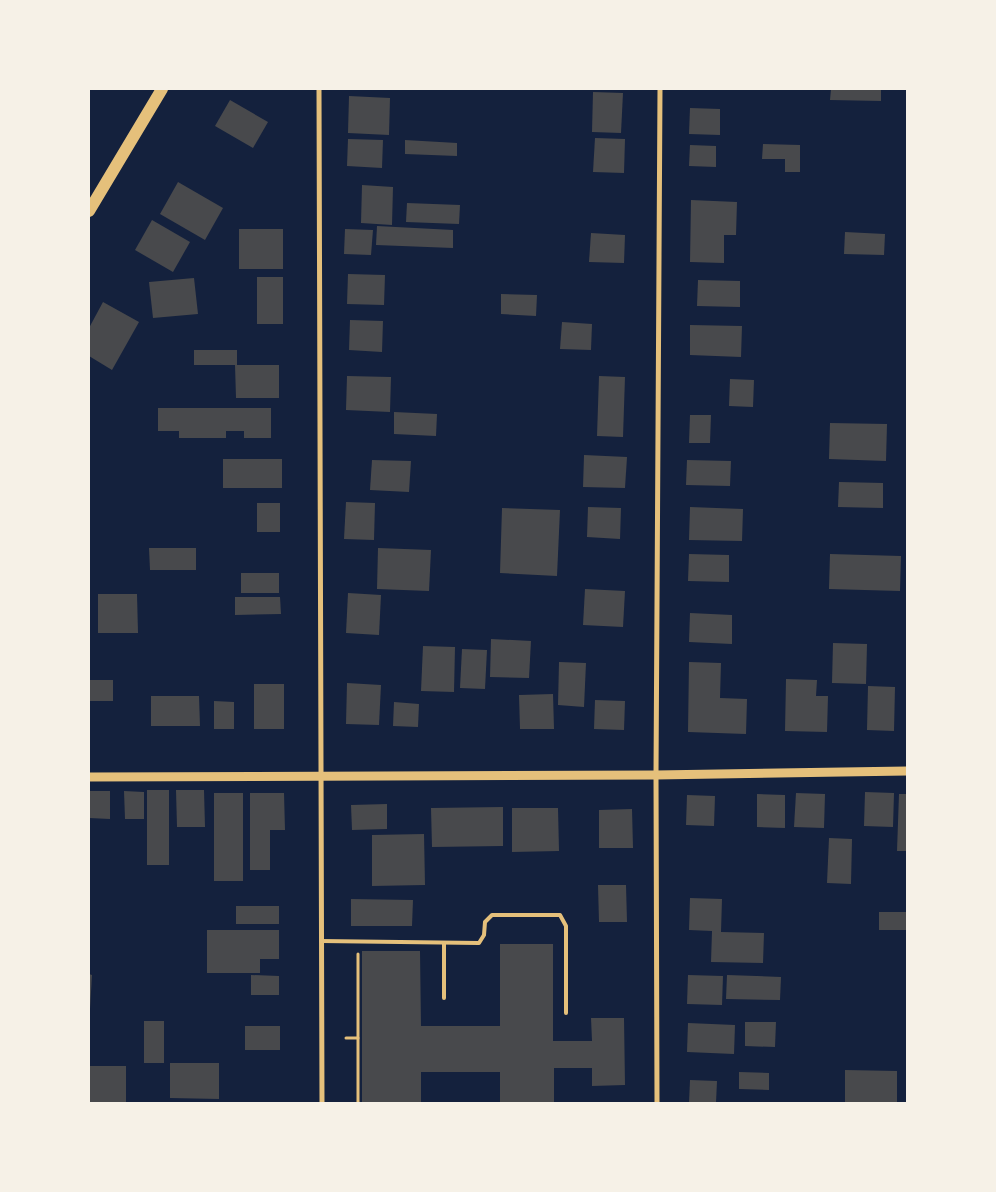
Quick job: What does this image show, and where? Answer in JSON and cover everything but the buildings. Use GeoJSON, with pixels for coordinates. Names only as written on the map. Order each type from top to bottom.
{"type":"FeatureCollection","features":[{"type":"Feature","properties":{"kind":"main road"},"geometry":{"type":"LineString","coordinates":[[89,212],[162,89]]}},
{"type":"Feature","properties":{"kind":"street"},"geometry":{"type":"LineString","coordinates":[[319,89],[322,1103]]}},
{"type":"Feature","properties":{"kind":"street"},"geometry":{"type":"LineString","coordinates":[[657,1103],[656,775],[660,89]]}},
{"type":"Feature","properties":{"kind":"street"},"geometry":{"type":"LineString","coordinates":[[89,777],[907,772]]}},
{"type":"Feature","properties":{"kind":"lane"},"geometry":{"type":"LineString","coordinates":[[321,941],[479,943],[484,935],[485,922],[492,915],[560,915],[566,926],[566,1013]]}},
{"type":"Feature","properties":{"kind":"lane"},"geometry":{"type":"LineString","coordinates":[[444,943],[444,998]]}},
{"type":"Feature","properties":{"kind":"path"},"geometry":{"type":"LineString","coordinates":[[358,942],[358,1103]]}},
{"type":"Feature","properties":{"kind":"path"},"geometry":{"type":"LineString","coordinates":[[346,1038],[358,1038]]}}]}
